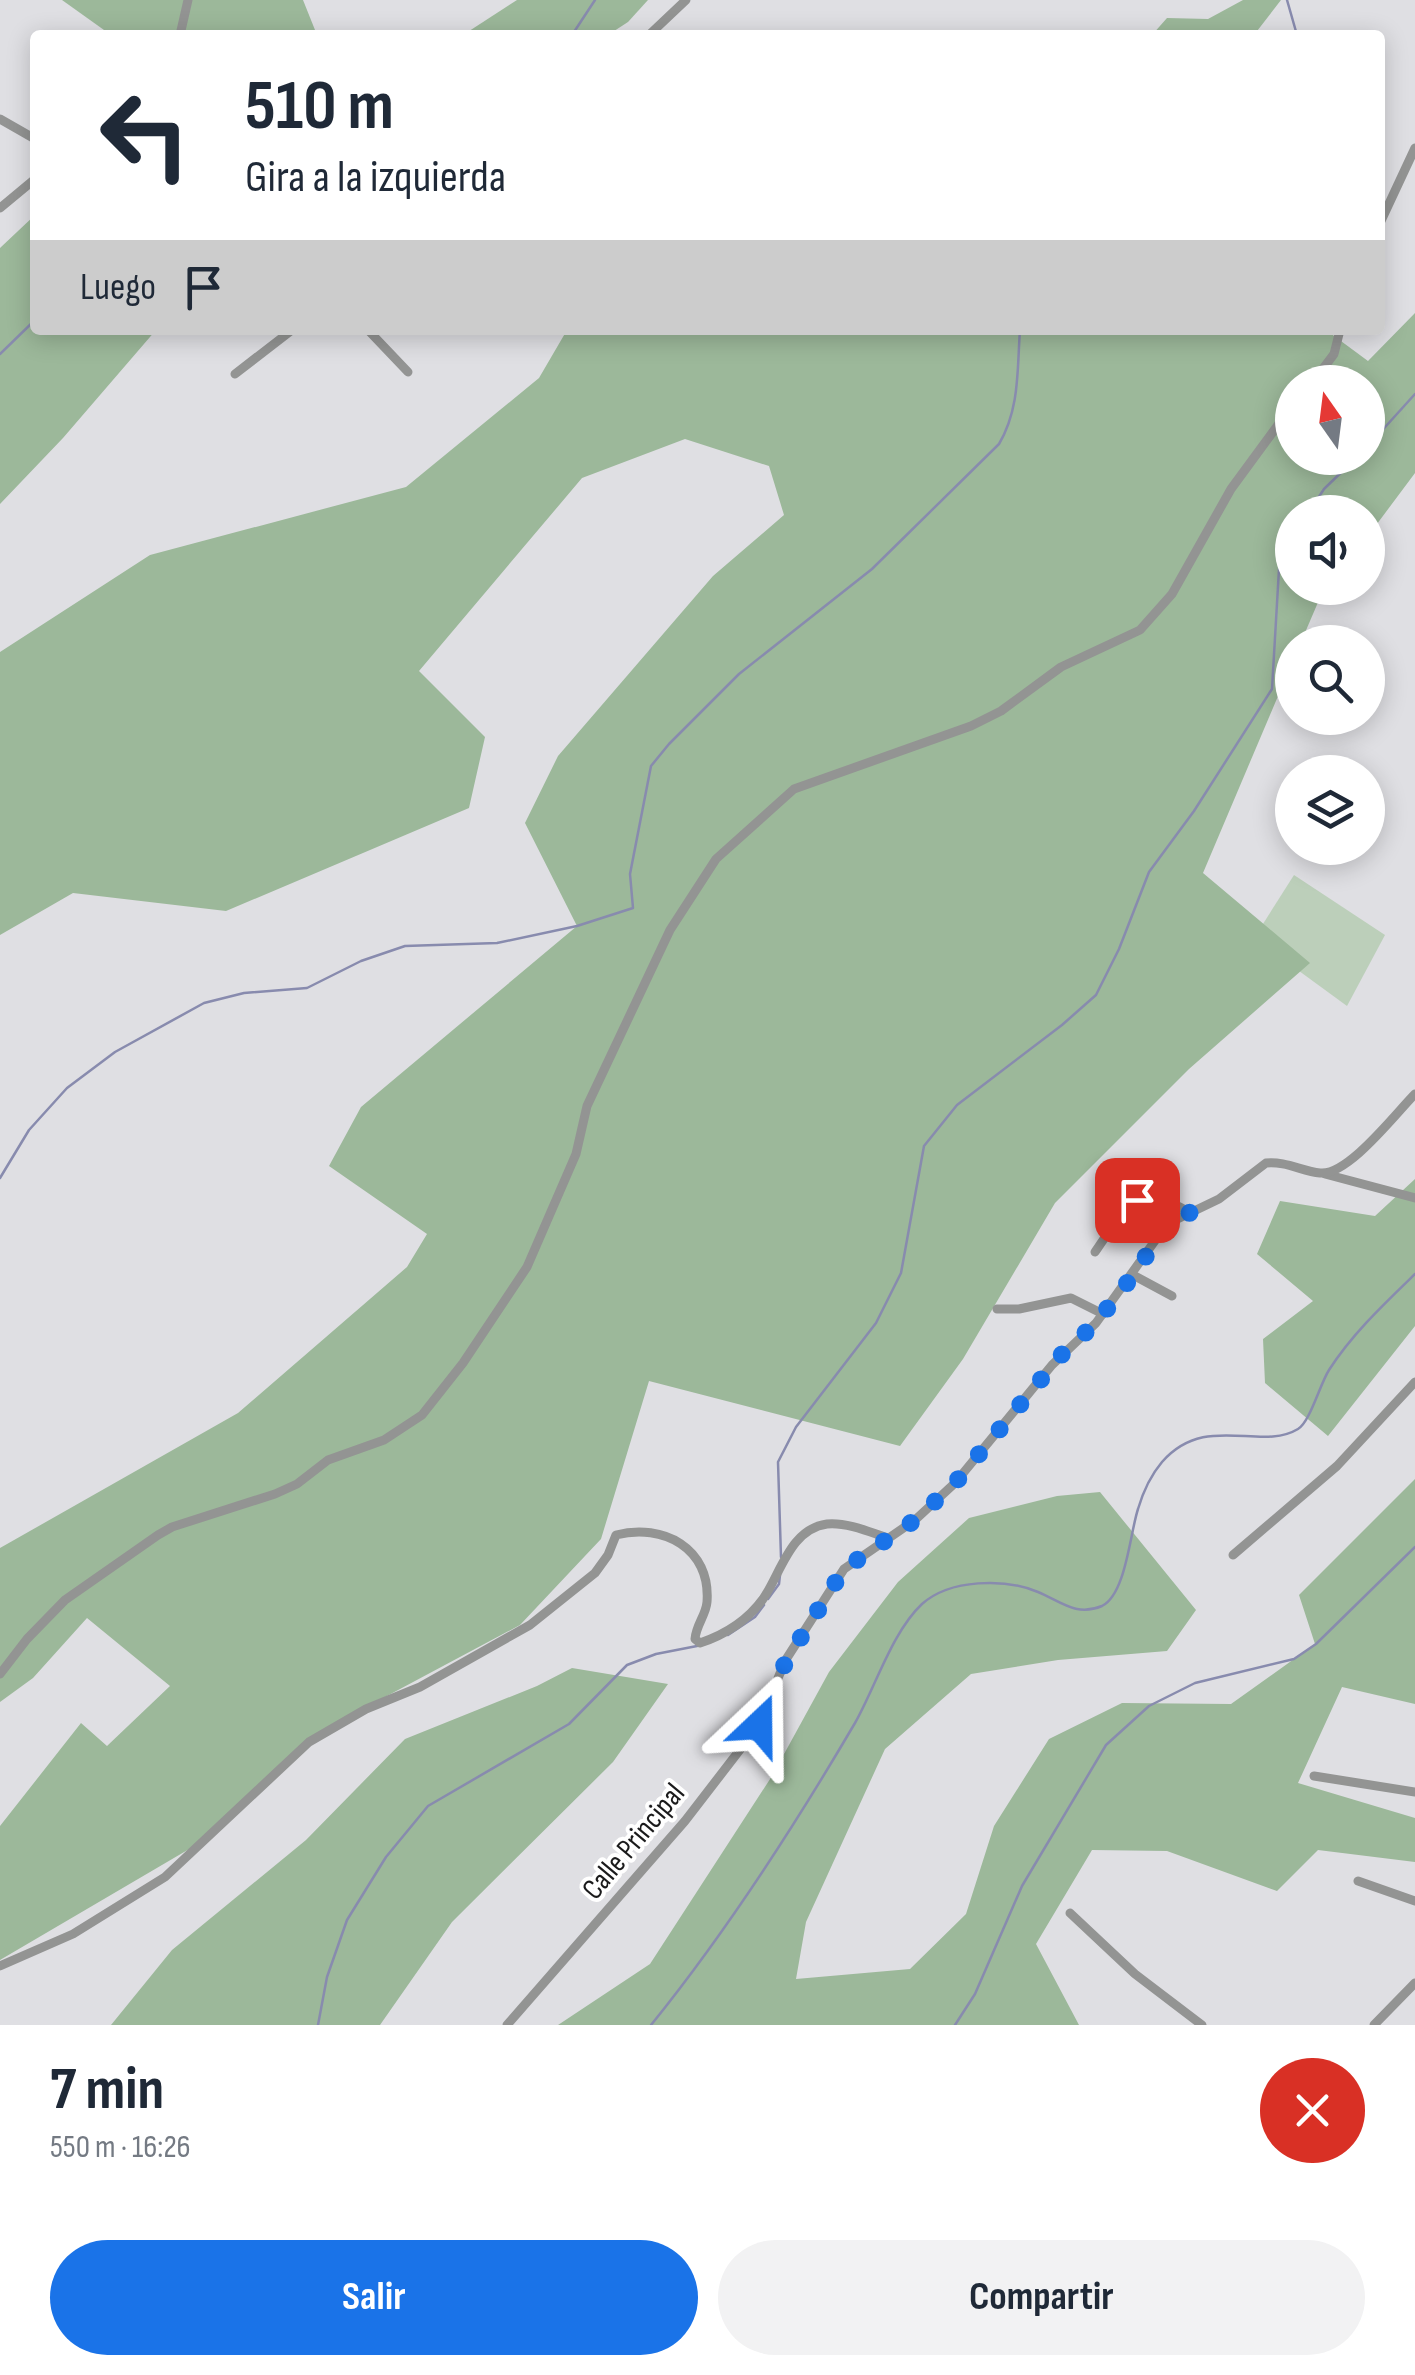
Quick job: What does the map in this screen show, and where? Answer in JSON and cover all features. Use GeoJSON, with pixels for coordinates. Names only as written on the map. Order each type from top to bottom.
{"type":"FeatureCollection","features":[{"type":"Feature","properties":{"kind":"street"},"geometry":{"type":"LineString","coordinates":[[181,30],[188,0]]}},
{"type":"Feature","properties":{"kind":"street"},"geometry":{"type":"LineString","coordinates":[[653,30],[686,0]]}},
{"type":"Feature","properties":{"kind":"street"},"geometry":{"type":"LineString","coordinates":[[0,119],[30,136]]}},
{"type":"Feature","properties":{"kind":"street"},"geometry":{"type":"LineString","coordinates":[[1385,212],[1415,148]]}},
{"type":"Feature","properties":{"kind":"street"},"geometry":{"type":"LineString","coordinates":[[0,208],[30,183]]}},
{"type":"Feature","properties":{"kind":"street"},"geometry":{"type":"LineString","coordinates":[[234,374],[285,335]]}},
{"type":"Feature","properties":{"kind":"street"},"geometry":{"type":"LineString","coordinates":[[373,335],[408,372]]}},
{"type":"Feature","properties":{"kind":"street"},"geometry":{"type":"LineString","coordinates":[[1326,365],[1334,354],[1339,335]]}},
{"type":"Feature","properties":{"kind":"street"},"geometry":{"type":"LineString","coordinates":[[0,1674],[65,1600],[158,1535],[275,1494],[297,1484],[328,1460],[384,1440],[422,1416],[527,1268],[576,1154],[587,1106],[670,930],[716,859],[794,789],[971,726],[1001,711],[1061,667],[1140,630],[1172,594],[1232,488],[1275,429]]}},
{"type":"Feature","properties":{"kind":"street"},"geometry":{"type":"LineString","coordinates":[[1322,1173],[1344,1166],[1415,1094]]}},
{"type":"Feature","properties":{"kind":"street","name":"Calle Principal"},"geometry":{"type":"LineString","coordinates":[[506,2025],[685,1820],[759,1725],[786,1661],[844,1569],[915,1520],[955,1483],[1052,1365],[1103,1314],[1164,1227],[1219,1199],[1266,1164],[1276,1162],[1415,1198]]}},
{"type":"Feature","properties":{"kind":"street"},"geometry":{"type":"LineString","coordinates":[[1095,1252],[1137,1200],[1156,1196],[1190,1213]]}},
{"type":"Feature","properties":{"kind":"street"},"geometry":{"type":"LineString","coordinates":[[1133,1274],[1172,1296]]}},
{"type":"Feature","properties":{"kind":"street"},"geometry":{"type":"LineString","coordinates":[[997,1309],[1019,1310],[1071,1298],[1103,1314]]}},
{"type":"Feature","properties":{"kind":"street"},"geometry":{"type":"LineString","coordinates":[[1233,1555],[1337,1466],[1415,1382]]}},
{"type":"Feature","properties":{"kind":"street"},"geometry":{"type":"LineString","coordinates":[[0,1966],[73,1934],[166,1877],[309,1742],[366,1710],[420,1687],[530,1625],[595,1573],[616,1534],[631,1531],[676,1538],[691,1552],[701,1566],[707,1591],[706,1609],[694,1639],[700,1643],[728,1632],[761,1602],[788,1550],[811,1530],[828,1524],[888,1538]]}},
{"type":"Feature","properties":{"kind":"street"},"geometry":{"type":"LineString","coordinates":[[1314,1776],[1415,1792]]}},
{"type":"Feature","properties":{"kind":"street"},"geometry":{"type":"LineString","coordinates":[[1358,1881],[1415,1901]]}},
{"type":"Feature","properties":{"kind":"street"},"geometry":{"type":"LineString","coordinates":[[1070,1913],[1134,1974],[1202,2025]]}},
{"type":"Feature","properties":{"kind":"street"},"geometry":{"type":"LineString","coordinates":[[1374,2025],[1415,1983]]}},
{"type":"Feature","properties":{"kind":"green space"},"geometry":{"type":"Polygon","coordinates":[[[62,0],[303,0],[315,30],[104,30],[62,0]]]}},
{"type":"Feature","properties":{"kind":"green space"},"geometry":{"type":"Polygon","coordinates":[[[517,0],[648,0],[616,30],[471,30],[517,0]]]}},
{"type":"Feature","properties":{"kind":"green space"},"geometry":{"type":"Polygon","coordinates":[[[1243,0],[1281,0],[1258,30],[1156,30],[1167,18],[1208,19],[1243,0]]]}},
{"type":"Feature","properties":{"kind":"green space"},"geometry":{"type":"Polygon","coordinates":[[[30,220],[30,335],[152,335],[0,504],[0,248],[30,220]]]}},
{"type":"Feature","properties":{"kind":"green space"},"geometry":{"type":"Polygon","coordinates":[[[1415,313],[1415,473],[1385,513],[1385,495],[1275,495],[1275,605],[1317,605],[1308,625],[1275,625],[1275,703],[1203,873],[1310,963],[1189,1069],[1055,1203],[963,1359],[900,1446],[649,1381],[601,1539],[520,1625],[312,1736],[208,1838],[0,1960],[0,1826],[81,1723],[107,1746],[170,1686],[87,1618],[33,1678],[0,1702],[0,1548],[238,1413],[407,1267],[427,1234],[329,1166],[361,1107],[577,926],[525,823],[558,756],[713,576],[784,515],[769,466],[685,439],[582,478],[419,671],[485,737],[469,808],[226,911],[73,893],[0,935],[0,652],[150,555],[406,487],[539,378],[564,335],[1333,335],[1368,361],[1415,313]]]}},
{"type":"Feature","properties":{"kind":"green space"},"geometry":{"type":"Polygon","coordinates":[[[1294,875],[1385,935],[1347,1006],[1254,938],[1294,875]]]}},
{"type":"Feature","properties":{"kind":"green space"},"geometry":{"type":"Polygon","coordinates":[[[1415,1179],[1415,1326],[1328,1436],[1265,1383],[1263,1339],[1313,1301],[1257,1254],[1280,1201],[1375,1216],[1415,1179]]]}},
{"type":"Feature","properties":{"kind":"green space"},"geometry":{"type":"Polygon","coordinates":[[[1415,1479],[1415,1704],[1342,1687],[1298,1783],[1415,1818],[1415,1862],[1318,1850],[1277,1891],[1167,1851],[1092,1850],[1036,1944],[1079,2025],[558,2025],[650,1964],[772,1776],[829,1672],[898,1582],[969,1518],[1057,1496],[1100,1492],[1196,1610],[1167,1651],[1058,1660],[971,1674],[885,1749],[806,1922],[796,1979],[910,1969],[966,1914],[994,1826],[1049,1739],[1122,1703],[1231,1704],[1315,1644],[1299,1595],[1415,1479]]]}},
{"type":"Feature","properties":{"kind":"green space"},"geometry":{"type":"Polygon","coordinates":[[[572,1668],[668,1684],[613,1762],[452,1922],[380,2025],[111,2025],[172,1950],[306,1840],[405,1739],[572,1668]]]}},
{"type":"Feature","properties":{"kind":"waterway"},"geometry":{"type":"LineString","coordinates":[[575,30],[595,0]]}},
{"type":"Feature","properties":{"kind":"waterway"},"geometry":{"type":"LineString","coordinates":[[1287,0],[1296,30]]}},
{"type":"Feature","properties":{"kind":"waterway"},"geometry":{"type":"LineString","coordinates":[[0,354],[30,325]]}},
{"type":"Feature","properties":{"kind":"waterway"},"geometry":{"type":"LineString","coordinates":[[0,1178],[29,1130],[67,1088],[115,1052],[204,1003],[244,993],[307,988],[361,961],[405,946],[497,943],[577,926],[633,908],[630,874],[651,766],[739,674],[872,569],[999,444],[1014,403],[1020,335]]}},
{"type":"Feature","properties":{"kind":"waterway"},"geometry":{"type":"LineString","coordinates":[[1385,427],[1415,394]]}},
{"type":"Feature","properties":{"kind":"waterway"},"geometry":{"type":"LineString","coordinates":[[1320,495],[1338,475]]}},
{"type":"Feature","properties":{"kind":"waterway"},"geometry":{"type":"LineString","coordinates":[[781,1557],[778,1462],[796,1427],[876,1323],[901,1273],[924,1146],[957,1105],[1096,995],[1149,872],[1194,811],[1272,689],[1277,605]]}},
{"type":"Feature","properties":{"kind":"waterway"},"geometry":{"type":"LineString","coordinates":[[651,2025],[733,1916],[784,1839],[855,1723],[902,1629],[922,1604],[947,1590],[994,1583],[1025,1587],[1076,1609],[1102,1606],[1117,1589],[1140,1503],[1162,1462],[1196,1439],[1267,1437],[1298,1429],[1307,1419],[1338,1357],[1369,1319],[1415,1274]]}},
{"type":"Feature","properties":{"kind":"waterway"},"geometry":{"type":"LineString","coordinates":[[955,2025],[975,1994],[1022,1886],[1106,1745],[1149,1706],[1195,1683],[1294,1659],[1316,1644],[1415,1547]]}},
{"type":"Feature","properties":{"kind":"waterway"},"geometry":{"type":"LineString","coordinates":[[768,1599],[779,1584],[780,1575]]}},
{"type":"Feature","properties":{"kind":"waterway"},"geometry":{"type":"LineString","coordinates":[[728,1635],[755,1617],[764,1605]]}},
{"type":"Feature","properties":{"kind":"waterway"},"geometry":{"type":"LineString","coordinates":[[318,2025],[327,1977],[347,1920],[386,1857],[428,1806],[569,1724],[627,1665],[656,1654],[697,1646]]}},
{"type":"Feature","properties":{"kind":"route"},"geometry":{"type":"LineString","coordinates":[[759,1725],[786,1661],[844,1569],[915,1520],[955,1483],[1063,1353],[1096,1323],[1138,1269],[1164,1227],[1190,1213],[1156,1196],[1137,1200]]}}]}
